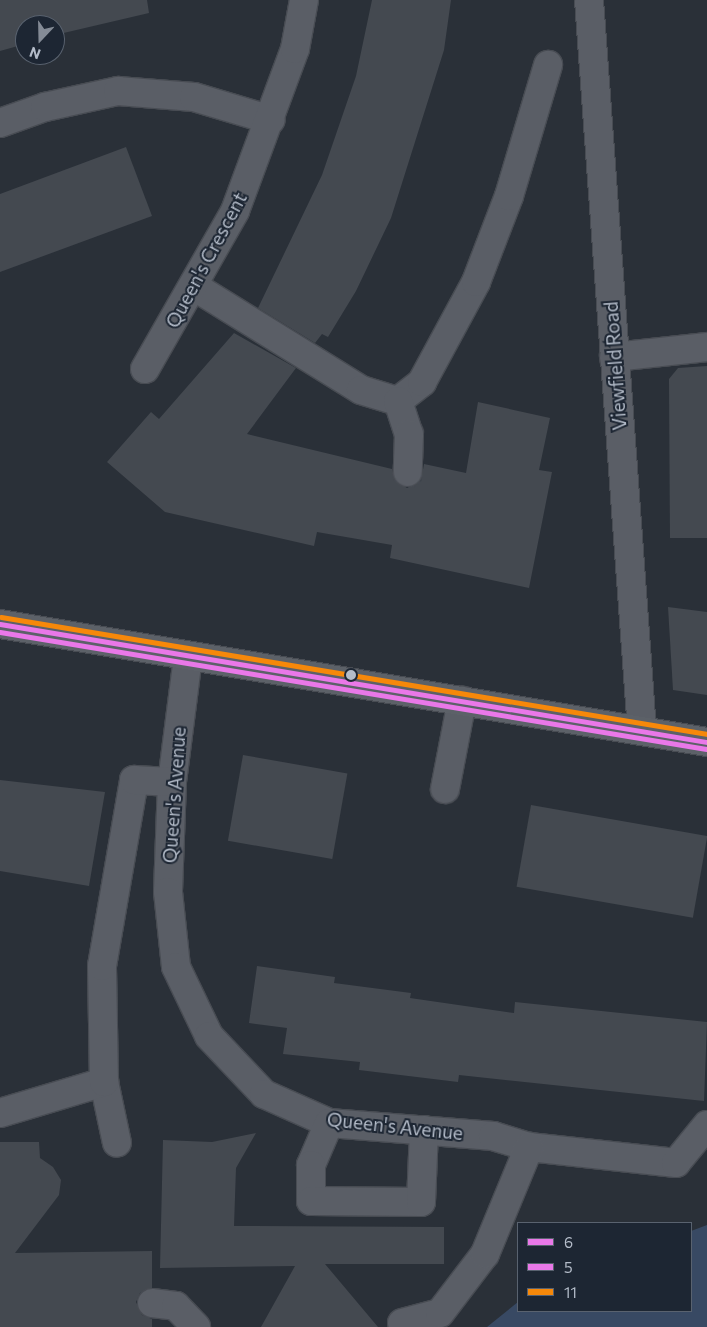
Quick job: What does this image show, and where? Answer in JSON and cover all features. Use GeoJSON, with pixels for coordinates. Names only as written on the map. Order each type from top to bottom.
{"type":"FeatureCollection","features":[{"type":"Feature","properties":{"kind":"main road"},"geometry":{"type":"LineString","coordinates":[[0,624],[188,657],[707,742]]}},
{"type":"Feature","properties":{"kind":"street","name":"Queen's Crescent"},"geometry":{"type":"LineString","coordinates":[[145,369],[195,287],[235,212],[271,120],[294,49],[304,0]]}},
{"type":"Feature","properties":{"kind":"street","name":"Viewfield Road"},"geometry":{"type":"LineString","coordinates":[[589,0],[642,731]]}},
{"type":"Feature","properties":{"kind":"street"},"geometry":{"type":"LineString","coordinates":[[398,401],[422,382],[476,282],[509,196],[548,65]]}},
{"type":"Feature","properties":{"kind":"street"},"geometry":{"type":"LineString","coordinates":[[0,123],[45,107],[118,91],[194,98],[271,120]]}},
{"type":"Feature","properties":{"kind":"street"},"geometry":{"type":"LineString","coordinates":[[195,287],[362,390],[398,401]]}},
{"type":"Feature","properties":{"kind":"street"},"geometry":{"type":"LineString","coordinates":[[614,357],[707,347]]}},
{"type":"Feature","properties":{"kind":"street"},"geometry":{"type":"LineString","coordinates":[[398,401],[410,434],[408,472]]}},
{"type":"Feature","properties":{"kind":"street","name":"Queen's Avenue"},"geometry":{"type":"LineString","coordinates":[[188,657],[172,782],[168,892],[176,967],[209,1036],[264,1094],[329,1123],[493,1136],[529,1147],[676,1163],[707,1125]]}},
{"type":"Feature","properties":{"kind":"street"},"geometry":{"type":"LineString","coordinates":[[445,789],[462,701]]}},
{"type":"Feature","properties":{"kind":"street"},"geometry":{"type":"LineString","coordinates":[[117,1143],[104,1082],[102,966],[134,780],[172,782]]}},
{"type":"Feature","properties":{"kind":"street"},"geometry":{"type":"LineString","coordinates":[[0,1113],[104,1082]]}},
{"type":"Feature","properties":{"kind":"street"},"geometry":{"type":"LineString","coordinates":[[329,1123],[312,1165],[311,1202],[421,1202],[424,1130]]}},
{"type":"Feature","properties":{"kind":"street"},"geometry":{"type":"LineString","coordinates":[[402,1323],[440,1313],[485,1254],[529,1147]]}},
{"type":"Feature","properties":{"kind":"street"},"geometry":{"type":"LineString","coordinates":[[152,1303],[176,1306],[196,1327]]}},
{"type":"Feature","properties":{"kind":"water"},"geometry":{"type":"Polygon","coordinates":[[[707,1225],[707,1327],[487,1327],[517,1303],[517,1312],[692,1312],[692,1231],[707,1225]]]}},
{"type":"Feature","properties":{"kind":"building"},"geometry":{"type":"Polygon","coordinates":[[[0,0],[147,0],[149,13],[65,33],[65,15],[15,15],[15,47],[0,51],[0,0]]]}},
{"type":"Feature","properties":{"kind":"building"},"geometry":{"type":"Polygon","coordinates":[[[372,0],[451,0],[444,50],[391,218],[356,291],[328,337],[322,334],[315,343],[258,308],[322,175],[356,76],[372,0]]]}},
{"type":"Feature","properties":{"kind":"building"},"geometry":{"type":"Polygon","coordinates":[[[126,147],[152,216],[0,272],[0,194],[126,147]]]}},
{"type":"Feature","properties":{"kind":"building"},"geometry":{"type":"Polygon","coordinates":[[[234,333],[296,368],[247,434],[392,469],[395,480],[407,488],[421,481],[424,464],[466,473],[478,402],[550,418],[539,470],[552,472],[529,588],[390,558],[392,545],[317,532],[314,546],[165,512],[107,462],[151,412],[159,419],[234,333]]]}},
{"type":"Feature","properties":{"kind":"building"},"geometry":{"type":"Polygon","coordinates":[[[707,366],[707,538],[670,538],[669,379],[678,368],[707,366]]]}},
{"type":"Feature","properties":{"kind":"building"},"geometry":{"type":"Polygon","coordinates":[[[668,607],[707,612],[707,695],[673,690],[668,607]]]}},
{"type":"Feature","properties":{"kind":"building"},"geometry":{"type":"Polygon","coordinates":[[[243,755],[347,773],[332,859],[228,841],[243,755]]]}},
{"type":"Feature","properties":{"kind":"building"},"geometry":{"type":"Polygon","coordinates":[[[0,780],[105,792],[89,886],[0,871],[0,780]]]}},
{"type":"Feature","properties":{"kind":"building"},"geometry":{"type":"Polygon","coordinates":[[[531,805],[707,836],[693,918],[517,887],[531,805]]]}},
{"type":"Feature","properties":{"kind":"building"},"geometry":{"type":"Polygon","coordinates":[[[257,966],[335,977],[334,983],[411,993],[410,998],[514,1013],[515,1002],[707,1022],[704,1101],[459,1075],[458,1082],[359,1070],[360,1062],[283,1054],[287,1028],[249,1023],[257,966]]]}},
{"type":"Feature","properties":{"kind":"building"},"geometry":{"type":"Polygon","coordinates":[[[256,1133],[236,1168],[234,1226],[444,1227],[444,1264],[325,1264],[378,1327],[261,1327],[295,1266],[160,1268],[163,1140],[212,1142],[256,1133]]]}},
{"type":"Feature","properties":{"kind":"building"},"geometry":{"type":"Polygon","coordinates":[[[0,1142],[39,1142],[40,1158],[53,1167],[61,1180],[59,1195],[15,1253],[152,1251],[152,1288],[140,1293],[136,1302],[142,1315],[152,1319],[152,1327],[0,1327],[0,1142]]]}},
{"type":"Feature","properties":{"kind":"transit line","name":"11"},"geometry":{"type":"LineString","coordinates":[[1,617],[707,734]]}},
{"type":"Feature","properties":{"kind":"transit line","name":"6"},"geometry":{"type":"LineString","coordinates":[[0,624],[707,742]]}},
{"type":"Feature","properties":{"kind":"transit line","name":"5"},"geometry":{"type":"LineString","coordinates":[[0,632],[706,749]]}}]}
